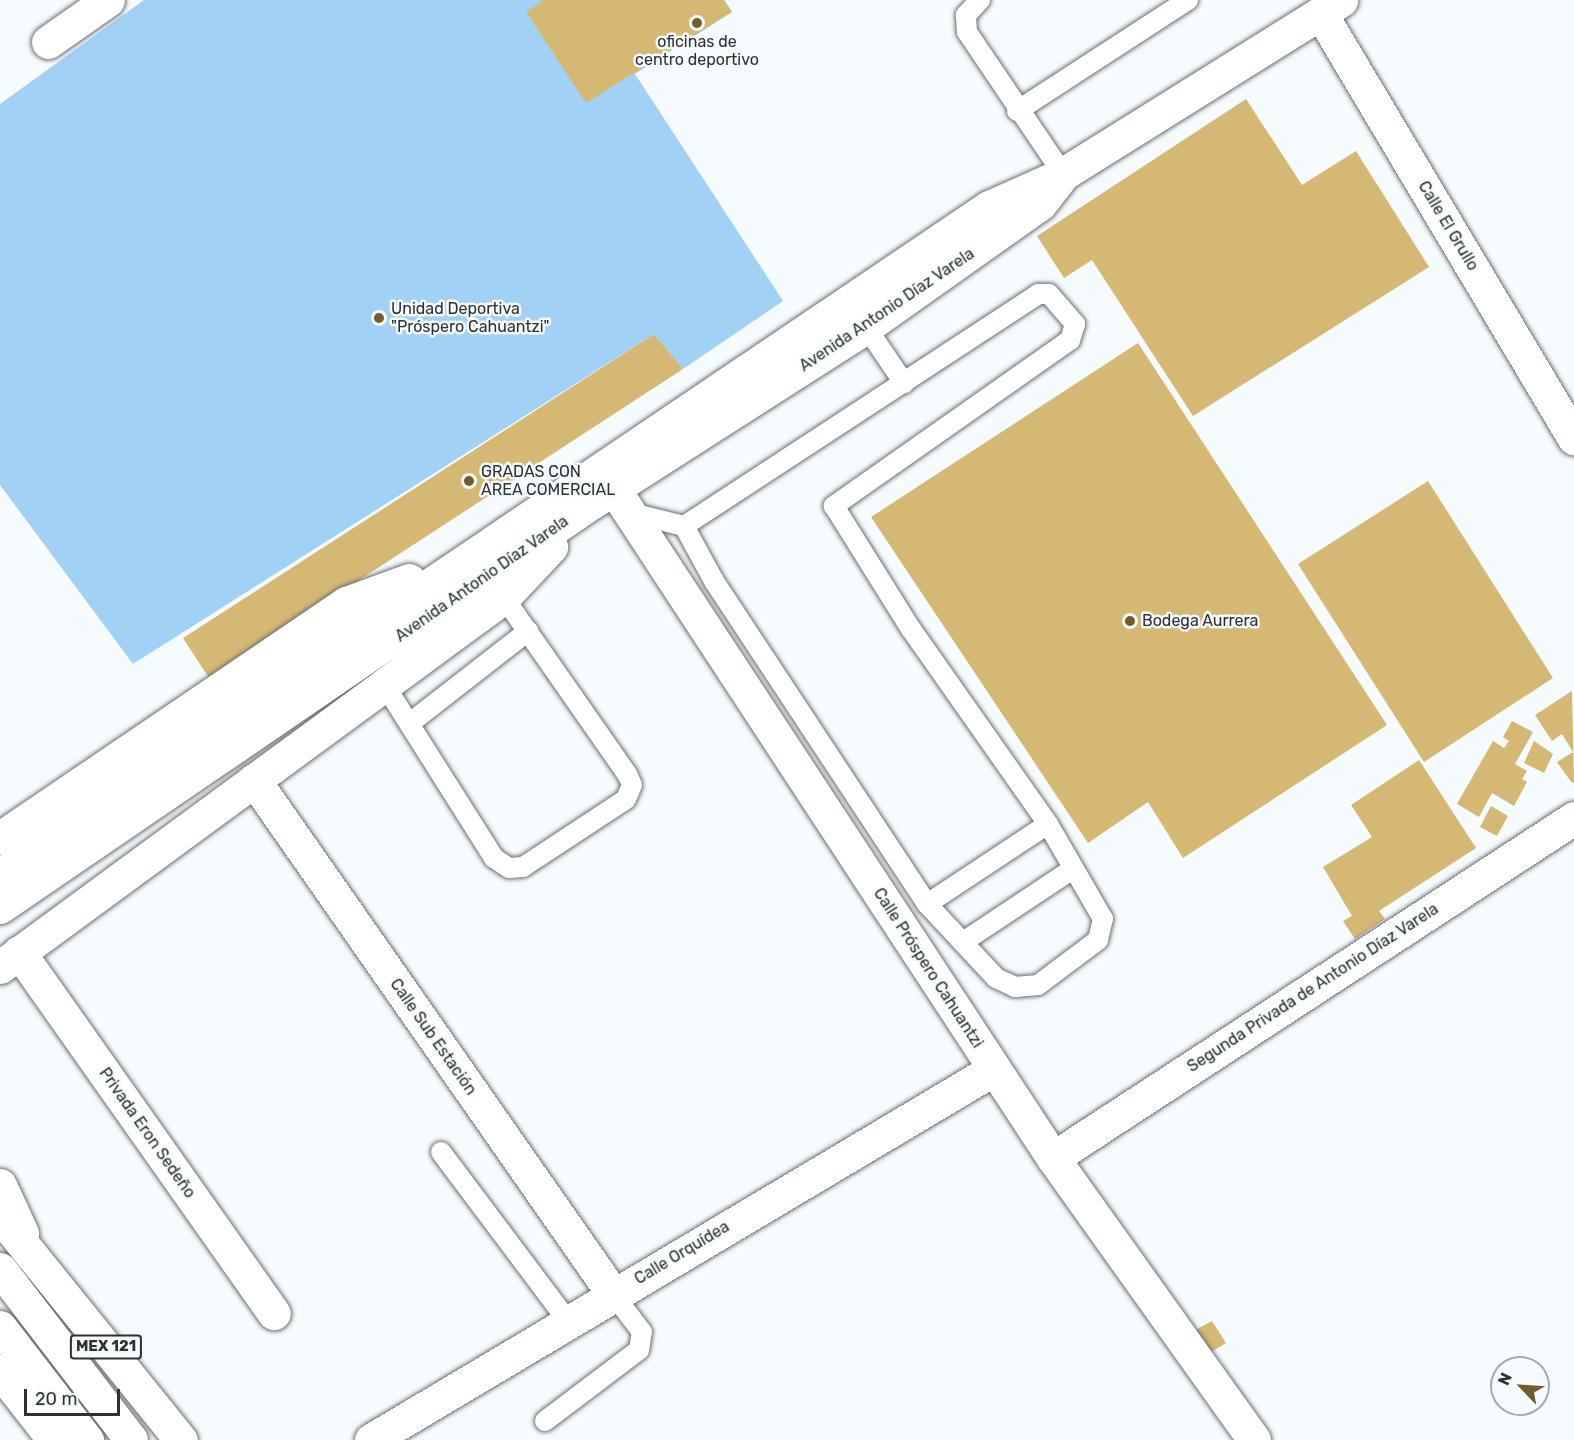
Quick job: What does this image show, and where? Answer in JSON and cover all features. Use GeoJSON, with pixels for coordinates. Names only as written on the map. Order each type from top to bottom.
{"type":"FeatureCollection","features":[{"type":"Feature","properties":{"kind":"main road"},"geometry":{"type":"LineString","coordinates":[[48,42],[108,0]]}},
{"type":"Feature","properties":{"kind":"main road","name":"Avenida Antonio Díaz Varela"},"geometry":{"type":"LineString","coordinates":[[4,894],[456,562],[988,207],[1064,174],[1331,7]]}},
{"type":"Feature","properties":{"kind":"main road","name":"Calle El Grullo"},"geometry":{"type":"LineString","coordinates":[[1331,7],[1574,438]]}},
{"type":"Feature","properties":{"kind":"main road","name":"Avenida Antonio Díaz Varela"},"geometry":{"type":"LineString","coordinates":[[4,894],[495,586],[611,501],[866,327],[1040,204],[1064,174]]}},
{"type":"Feature","properties":{"kind":"main road","name":"Calle Próspero Cahuantzi"},"geometry":{"type":"LineString","coordinates":[[611,501],[1053,1158],[1254,1440]]}},
{"type":"Feature","properties":{"kind":"main road"},"geometry":{"type":"LineString","coordinates":[[0,838],[346,603],[456,562]]}},
{"type":"Feature","properties":{"kind":"main road"},"geometry":{"type":"LineString","coordinates":[[0,983],[5,963],[384,684],[495,586]]}},
{"type":"Feature","properties":{"kind":"main road","name":"Calle Sub Estación"},"geometry":{"type":"LineString","coordinates":[[254,780],[613,1294]]}},
{"type":"Feature","properties":{"kind":"main road","name":"Segunda Privada de Antonio Díaz Varela"},"geometry":{"type":"LineString","coordinates":[[1053,1158],[1574,818]]}},
{"type":"Feature","properties":{"kind":"main road","name":"Privada Eron Sedeño"},"geometry":{"type":"LineString","coordinates":[[5,963],[274,1313]]}},
{"type":"Feature","properties":{"kind":"main road","name":"Calle Orquídea"},"geometry":{"type":"LineString","coordinates":[[371,1440],[567,1320],[994,1069]]}},
{"type":"Feature","properties":{"kind":"main road"},"geometry":{"type":"LineString","coordinates":[[0,1185],[31,1253]]}},
{"type":"Feature","properties":{"kind":"main road","name":"MEX 121"},"geometry":{"type":"LineString","coordinates":[[0,1216],[181,1440]]}},
{"type":"Feature","properties":{"kind":"main road","name":"MEX 121"},"geometry":{"type":"LineString","coordinates":[[0,1269],[131,1440]]}},
{"type":"Feature","properties":{"kind":"main road"},"geometry":{"type":"LineString","coordinates":[[0,1327],[87,1440]]}},
{"type":"Feature","properties":{"kind":"main road"},"geometry":{"type":"LineString","coordinates":[[0,1371],[54,1440]]}},
{"type":"Feature","properties":{"kind":"lane"},"geometry":{"type":"LineString","coordinates":[[980,0],[966,15],[967,32],[1017,111],[1064,174]]}},
{"type":"Feature","properties":{"kind":"lane"},"geometry":{"type":"LineString","coordinates":[[1017,111],[1188,0]]}},
{"type":"Feature","properties":{"kind":"lane"},"geometry":{"type":"LineString","coordinates":[[611,501],[684,526],[714,581],[927,904],[996,978],[1016,987],[1038,985],[1098,940],[1103,919],[1048,824],[917,638],[834,506],[1070,340],[1075,324],[1049,294],[1038,294],[684,526]]}},
{"type":"Feature","properties":{"kind":"lane"},"geometry":{"type":"LineString","coordinates":[[866,327],[904,383]]}},
{"type":"Feature","properties":{"kind":"lane"},"geometry":{"type":"LineString","coordinates":[[384,684],[494,858],[509,868],[523,867],[626,800],[632,785],[627,774],[495,586]]}},
{"type":"Feature","properties":{"kind":"lane"},"geometry":{"type":"LineString","coordinates":[[410,723],[528,632]]}},
{"type":"Feature","properties":{"kind":"lane"},"geometry":{"type":"LineString","coordinates":[[927,904],[1048,824]]}},
{"type":"Feature","properties":{"kind":"lane"},"geometry":{"type":"LineString","coordinates":[[963,942],[1073,869]]}},
{"type":"Feature","properties":{"kind":"lane"},"geometry":{"type":"LineString","coordinates":[[441,1152],[567,1320]]}},
{"type":"Feature","properties":{"kind":"lane"},"geometry":{"type":"LineString","coordinates":[[545,1421],[639,1350],[642,1332],[613,1294]]}},
{"type":"Feature","properties":{"kind":"shaded area","name":"Unidad Deportiva \"Próspero Cahuantzi\""},"geometry":{"type":"Polygon","coordinates":[[[144,0],[724,0],[732,12],[635,74],[783,301],[683,369],[654,334],[133,664],[0,485],[0,104],[144,0]]]}},
{"type":"Feature","properties":{"kind":"building"},"geometry":{"type":"Polygon","coordinates":[[[544,0],[724,0],[732,12],[586,103],[526,12],[544,0]]]}},
{"type":"Feature","properties":{"kind":"building"},"geometry":{"type":"Polygon","coordinates":[[[1246,99],[1302,185],[1356,151],[1429,267],[1193,416],[1092,260],[1064,278],[1037,236],[1246,99]]]}},
{"type":"Feature","properties":{"kind":"building","name":"GRADAS CON AREA COMERCIAL"},"geometry":{"type":"Polygon","coordinates":[[[654,334],[683,369],[209,678],[183,638],[654,334]]]}},
{"type":"Feature","properties":{"kind":"building","name":"Bodega Aurrera"},"geometry":{"type":"Polygon","coordinates":[[[1138,343],[1387,725],[1183,858],[1148,802],[1088,843],[871,517],[1138,343]]]}},
{"type":"Feature","properties":{"kind":"building"},"geometry":{"type":"Polygon","coordinates":[[[1428,481],[1553,678],[1424,762],[1298,564],[1428,481]]]}},
{"type":"Feature","properties":{"kind":"building"},"geometry":{"type":"Polygon","coordinates":[[[1572,691],[1574,782],[1572,783],[1557,762],[1573,752],[1562,734],[1552,741],[1535,715],[1572,691]]]}},
{"type":"Feature","properties":{"kind":"building"},"geometry":{"type":"Polygon","coordinates":[[[1512,721],[1533,732],[1515,764],[1527,771],[1522,779],[1527,782],[1514,806],[1492,793],[1479,817],[1457,804],[1493,741],[1504,748],[1509,741],[1503,737],[1512,721]]]}},
{"type":"Feature","properties":{"kind":"building"},"geometry":{"type":"Polygon","coordinates":[[[1534,741],[1553,754],[1544,773],[1524,763],[1534,741]]]}},
{"type":"Feature","properties":{"kind":"building"},"geometry":{"type":"Polygon","coordinates":[[[1419,760],[1476,848],[1379,911],[1385,919],[1355,939],[1343,921],[1352,916],[1323,867],[1372,837],[1351,805],[1419,760]]]}},
{"type":"Feature","properties":{"kind":"building"},"geometry":{"type":"Polygon","coordinates":[[[1491,806],[1508,816],[1497,836],[1480,827],[1491,806]]]}},
{"type":"Feature","properties":{"kind":"building"},"geometry":{"type":"Polygon","coordinates":[[[1212,1321],[1226,1343],[1206,1355],[1192,1332],[1212,1321]]]}},
{"type":"Feature","properties":{"kind":"place","name":"oficinas de centro deportivo"},"geometry":{"type":"Point","coordinates":[697,23]}},
{"type":"Feature","properties":{"kind":"place","name":"Unidad Deportiva \"Próspero Cahuantzi\""},"geometry":{"type":"Point","coordinates":[379,318]}},
{"type":"Feature","properties":{"kind":"place","name":"GRADAS CON AREA COMERCIAL"},"geometry":{"type":"Point","coordinates":[469,481]}},
{"type":"Feature","properties":{"kind":"place","name":"Bodega Aurrera"},"geometry":{"type":"Point","coordinates":[1130,621]}}]}
